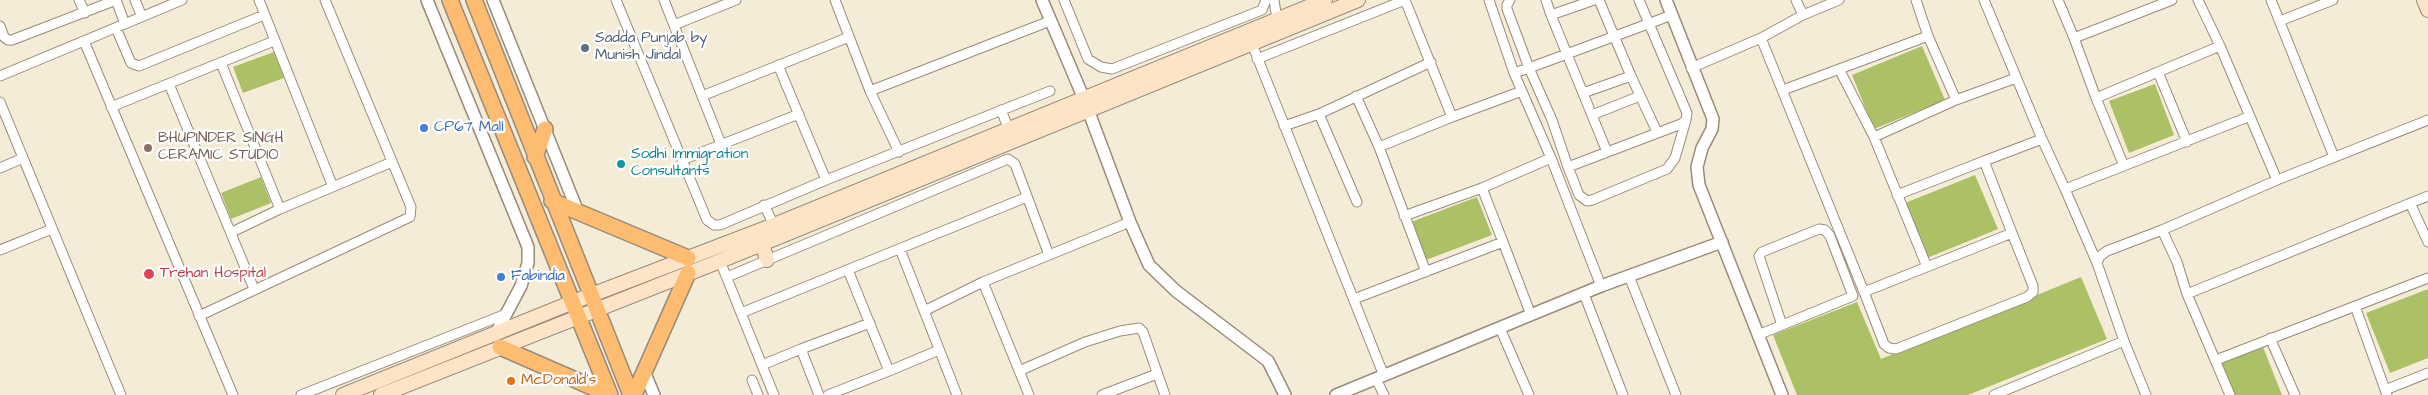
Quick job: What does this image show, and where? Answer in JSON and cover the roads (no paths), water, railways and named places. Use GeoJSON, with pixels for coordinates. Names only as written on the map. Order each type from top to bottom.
{"type":"FeatureCollection","features":[{"type":"Feature","properties":{"kind":"main road"},"geometry":{"type":"LineString","coordinates":[[450,0],[610,395]]}},
{"type":"Feature","properties":{"kind":"main road"},"geometry":{"type":"LineString","coordinates":[[474,0],[552,201],[633,395]]}},
{"type":"Feature","properties":{"kind":"main road"},"geometry":{"type":"LineString","coordinates":[[552,201],[688,265],[720,261],[959,163],[1277,19],[1325,0]]}},
{"type":"Feature","properties":{"kind":"main road"},"geometry":{"type":"LineString","coordinates":[[344,395],[497,341],[688,265],[774,225],[1010,130],[1086,105],[1252,44],[1358,0]]}},
{"type":"Feature","properties":{"kind":"main road"},"geometry":{"type":"LineString","coordinates":[[2424,0],[2428,10]]}},
{"type":"Feature","properties":{"kind":"main road"},"geometry":{"type":"LineString","coordinates":[[535,157],[545,129]]}},
{"type":"Feature","properties":{"kind":"main road"},"geometry":{"type":"LineString","coordinates":[[959,163],[965,176]]}},
{"type":"Feature","properties":{"kind":"main road"},"geometry":{"type":"LineString","coordinates":[[762,244],[767,260]]}},
{"type":"Feature","properties":{"kind":"main road"},"geometry":{"type":"LineString","coordinates":[[633,395],[688,265]]}},
{"type":"Feature","properties":{"kind":"main road"},"geometry":{"type":"LineString","coordinates":[[497,341],[587,390],[610,395]]}},
{"type":"Feature","properties":{"kind":"main road"},"geometry":{"type":"LineString","coordinates":[[381,395],[497,341]]}},
{"type":"Feature","properties":{"kind":"street"},"geometry":{"type":"LineString","coordinates":[[80,0],[85,13]]}},
{"type":"Feature","properties":{"kind":"street"},"geometry":{"type":"LineString","coordinates":[[0,26],[4,37],[12,40],[116,0],[125,24]]}},
{"type":"Feature","properties":{"kind":"street"},"geometry":{"type":"LineString","coordinates":[[135,0],[142,17]]}},
{"type":"Feature","properties":{"kind":"street"},"geometry":{"type":"LineString","coordinates":[[0,76],[182,0]]}},
{"type":"Feature","properties":{"kind":"street"},"geometry":{"type":"LineString","coordinates":[[259,0],[333,187]]}},
{"type":"Feature","properties":{"kind":"street"},"geometry":{"type":"LineString","coordinates":[[199,316],[410,217],[411,207],[326,0]]}},
{"type":"Feature","properties":{"kind":"street"},"geometry":{"type":"LineString","coordinates":[[427,0],[528,247],[528,263],[525,274],[506,314],[497,341]]}},
{"type":"Feature","properties":{"kind":"street"},"geometry":{"type":"LineString","coordinates":[[493,0],[578,212]]}},
{"type":"Feature","properties":{"kind":"street"},"geometry":{"type":"LineString","coordinates":[[616,0],[710,223],[720,225],[764,205],[1050,91]]}},
{"type":"Feature","properties":{"kind":"street"},"geometry":{"type":"LineString","coordinates":[[664,0],[721,144]]}},
{"type":"Feature","properties":{"kind":"street"},"geometry":{"type":"LineString","coordinates":[[674,25],[736,0]]}},
{"type":"Feature","properties":{"kind":"street"},"geometry":{"type":"LineString","coordinates":[[835,0],[870,91],[899,152]]}},
{"type":"Feature","properties":{"kind":"street"},"geometry":{"type":"LineString","coordinates":[[1042,0],[1086,105],[1143,254],[1158,276],[1268,361],[1285,395]]}},
{"type":"Feature","properties":{"kind":"street"},"geometry":{"type":"LineString","coordinates":[[1064,0],[1088,59],[1101,67],[1112,69],[1262,10],[1266,0]]}},
{"type":"Feature","properties":{"kind":"street"},"geometry":{"type":"LineString","coordinates":[[1274,0],[1277,19]]}},
{"type":"Feature","properties":{"kind":"street"},"geometry":{"type":"LineString","coordinates":[[1257,59],[1405,0],[1452,118]]}},
{"type":"Feature","properties":{"kind":"street"},"geometry":{"type":"LineString","coordinates":[[1489,0],[1514,73],[1551,158],[1601,286]]}},
{"type":"Feature","properties":{"kind":"street"},"geometry":{"type":"LineString","coordinates":[[1510,0],[1507,9],[1529,68],[1552,120],[1579,195],[1582,199],[1592,200],[1667,169],[1675,158],[1686,120],[1685,109],[1639,0]]}},
{"type":"Feature","properties":{"kind":"street"},"geometry":{"type":"LineString","coordinates":[[1546,0],[1607,152]]}},
{"type":"Feature","properties":{"kind":"street"},"geometry":{"type":"LineString","coordinates":[[1552,15],[1594,0]]}},
{"type":"Feature","properties":{"kind":"street"},"geometry":{"type":"LineString","coordinates":[[1599,0],[1657,132]]}},
{"type":"Feature","properties":{"kind":"street"},"geometry":{"type":"LineString","coordinates":[[1666,0],[1691,68],[1713,119],[1712,129],[1702,148],[1697,167],[1699,185],[1782,395]]}},
{"type":"Feature","properties":{"kind":"street"},"geometry":{"type":"LineString","coordinates":[[1796,0],[1803,15]]}},
{"type":"Feature","properties":{"kind":"street"},"geometry":{"type":"LineString","coordinates":[[1691,68],[1761,38],[1803,15],[1840,0]]}},
{"type":"Feature","properties":{"kind":"street"},"geometry":{"type":"LineString","coordinates":[[1916,0],[1928,36],[1956,100]]}},
{"type":"Feature","properties":{"kind":"street"},"geometry":{"type":"LineString","coordinates":[[1984,0],[2096,263],[2146,395]]}},
{"type":"Feature","properties":{"kind":"street"},"geometry":{"type":"LineString","coordinates":[[2058,0],[2124,166]]}},
{"type":"Feature","properties":{"kind":"street"},"geometry":{"type":"LineString","coordinates":[[2074,38],[2172,0]]}},
{"type":"Feature","properties":{"kind":"street"},"geometry":{"type":"LineString","coordinates":[[2198,0],[2220,46],[2248,117],[2277,180]]}},
{"type":"Feature","properties":{"kind":"street"},"geometry":{"type":"LineString","coordinates":[[2271,0],[2334,157]]}},
{"type":"Feature","properties":{"kind":"street"},"geometry":{"type":"LineString","coordinates":[[2280,21],[2333,0]]}},
{"type":"Feature","properties":{"kind":"street"},"geometry":{"type":"LineString","coordinates":[[116,28],[131,62],[139,66],[264,15]]}},
{"type":"Feature","properties":{"kind":"street"},"geometry":{"type":"LineString","coordinates":[[1514,73],[1672,15]]}},
{"type":"Feature","properties":{"kind":"street"},"geometry":{"type":"LineString","coordinates":[[870,91],[1050,21]]}},
{"type":"Feature","properties":{"kind":"street"},"geometry":{"type":"LineString","coordinates":[[1783,90],[1928,36]]}},
{"type":"Feature","properties":{"kind":"street"},"geometry":{"type":"LineString","coordinates":[[702,96],[849,38]]}},
{"type":"Feature","properties":{"kind":"street"},"geometry":{"type":"LineString","coordinates":[[1761,38],[1884,344],[1889,348],[1896,349],[2027,297],[2033,292],[2033,286],[1984,161]]}},
{"type":"Feature","properties":{"kind":"street"},"geometry":{"type":"LineString","coordinates":[[84,41],[233,395]]}},
{"type":"Feature","properties":{"kind":"street"},"geometry":{"type":"LineString","coordinates":[[111,107],[274,41]]}},
{"type":"Feature","properties":{"kind":"street"},"geometry":{"type":"LineString","coordinates":[[1252,44],[1354,299],[1384,395]]}},
{"type":"Feature","properties":{"kind":"street"},"geometry":{"type":"LineString","coordinates":[[2096,98],[2220,46]]}},
{"type":"Feature","properties":{"kind":"street"},"geometry":{"type":"LineString","coordinates":[[221,62],[280,209]]}},
{"type":"Feature","properties":{"kind":"street"},"geometry":{"type":"LineString","coordinates":[[1284,126],[1318,114],[1431,62]]}},
{"type":"Feature","properties":{"kind":"street"},"geometry":{"type":"LineString","coordinates":[[778,65],[826,180]]}},
{"type":"Feature","properties":{"kind":"street"},"geometry":{"type":"LineString","coordinates":[[1839,69],[1874,137],[1927,267]]}},
{"type":"Feature","properties":{"kind":"street"},"geometry":{"type":"LineString","coordinates":[[2158,72],[2187,142]]}},
{"type":"Feature","properties":{"kind":"street"},"geometry":{"type":"LineString","coordinates":[[1583,93],[1631,76]]}},
{"type":"Feature","properties":{"kind":"street"},"geometry":{"type":"LineString","coordinates":[[1874,137],[1956,100],[2016,78]]}},
{"type":"Feature","properties":{"kind":"street"},"geometry":{"type":"LineString","coordinates":[[170,84],[254,289]]}},
{"type":"Feature","properties":{"kind":"street"},"geometry":{"type":"LineString","coordinates":[[1379,147],[1522,91]]}},
{"type":"Feature","properties":{"kind":"street"},"geometry":{"type":"LineString","coordinates":[[1356,96],[1379,147],[1426,272]]}},
{"type":"Feature","properties":{"kind":"street"},"geometry":{"type":"LineString","coordinates":[[1592,115],[1640,96]]}},
{"type":"Feature","properties":{"kind":"street"},"geometry":{"type":"LineString","coordinates":[[0,102],[121,395]]}},
{"type":"Feature","properties":{"kind":"street"},"geometry":{"type":"LineString","coordinates":[[1001,110],[1010,130]]}},
{"type":"Feature","properties":{"kind":"street"},"geometry":{"type":"LineString","coordinates":[[682,160],[799,114]]}},
{"type":"Feature","properties":{"kind":"street"},"geometry":{"type":"LineString","coordinates":[[1318,114],[1357,202]]}},
{"type":"Feature","properties":{"kind":"street"},"geometry":{"type":"LineString","coordinates":[[2065,189],[2248,117]]}},
{"type":"Feature","properties":{"kind":"street"},"geometry":{"type":"LineString","coordinates":[[1568,168],[1686,120]]}},
{"type":"Feature","properties":{"kind":"street"},"geometry":{"type":"LineString","coordinates":[[2096,263],[2107,251],[2162,230],[2277,180],[2428,120]]}},
{"type":"Feature","properties":{"kind":"street"},"geometry":{"type":"LineString","coordinates":[[1897,195],[2042,139]]}},
{"type":"Feature","properties":{"kind":"street"},"geometry":{"type":"LineString","coordinates":[[0,168],[23,158]]}},
{"type":"Feature","properties":{"kind":"street"},"geometry":{"type":"LineString","coordinates":[[1404,216],[1482,188],[1551,158]]}},
{"type":"Feature","properties":{"kind":"street"},"geometry":{"type":"LineString","coordinates":[[727,277],[1008,159],[1015,164],[1049,255]]}},
{"type":"Feature","properties":{"kind":"street"},"geometry":{"type":"LineString","coordinates":[[232,232],[280,209],[392,162]]}},
{"type":"Feature","properties":{"kind":"street"},"geometry":{"type":"LineString","coordinates":[[1482,188],[1530,315]]}},
{"type":"Feature","properties":{"kind":"street"},"geometry":{"type":"LineString","coordinates":[[2187,294],[2428,196]]}},
{"type":"Feature","properties":{"kind":"street"},"geometry":{"type":"LineString","coordinates":[[741,313],[1027,197]]}},
{"type":"Feature","properties":{"kind":"street"},"geometry":{"type":"LineString","coordinates":[[2410,203],[2428,242]]}},
{"type":"Feature","properties":{"kind":"street"},"geometry":{"type":"LineString","coordinates":[[764,205],[774,225]]}},
{"type":"Feature","properties":{"kind":"street"},"geometry":{"type":"LineString","coordinates":[[924,311],[983,282],[1130,222]]}},
{"type":"Feature","properties":{"kind":"street"},"geometry":{"type":"LineString","coordinates":[[0,250],[52,229]]}},
{"type":"Feature","properties":{"kind":"street"},"geometry":{"type":"LineString","coordinates":[[1758,334],[1782,325],[1853,296],[1826,230],[1820,229],[1762,252],[1759,256],[1782,325]]}},
{"type":"Feature","properties":{"kind":"street"},"geometry":{"type":"LineString","coordinates":[[2162,230],[2177,262],[2187,294],[2230,395]]}},
{"type":"Feature","properties":{"kind":"street"},"geometry":{"type":"LineString","coordinates":[[1864,292],[2012,232]]}},
{"type":"Feature","properties":{"kind":"street"},"geometry":{"type":"LineString","coordinates":[[1354,299],[1503,242]]}},
{"type":"Feature","properties":{"kind":"street"},"geometry":{"type":"LineString","coordinates":[[1336,395],[1601,286],[1722,242]]}},
{"type":"Feature","properties":{"kind":"street"},"geometry":{"type":"LineString","coordinates":[[900,249],[956,395]]}},
{"type":"Feature","properties":{"kind":"street"},"geometry":{"type":"LineString","coordinates":[[720,261],[774,395]]}},
{"type":"Feature","properties":{"kind":"street"},"geometry":{"type":"LineString","coordinates":[[848,270],[889,371]]}},
{"type":"Feature","properties":{"kind":"street"},"geometry":{"type":"LineString","coordinates":[[1628,276],[1676,395]]}},
{"type":"Feature","properties":{"kind":"street"},"geometry":{"type":"LineString","coordinates":[[2216,360],[2428,278]]}},
{"type":"Feature","properties":{"kind":"street"},"geometry":{"type":"LineString","coordinates":[[983,282],[1029,395]]}},
{"type":"Feature","properties":{"kind":"street"},"geometry":{"type":"LineString","coordinates":[[1584,294],[1622,395]]}},
{"type":"Feature","properties":{"kind":"street"},"geometry":{"type":"LineString","coordinates":[[2354,306],[2386,392],[2428,373]]}},
{"type":"Feature","properties":{"kind":"street"},"geometry":{"type":"LineString","coordinates":[[301,395],[506,314]]}},
{"type":"Feature","properties":{"kind":"street"},"geometry":{"type":"LineString","coordinates":[[762,365],[870,323]]}},
{"type":"Feature","properties":{"kind":"street"},"geometry":{"type":"LineString","coordinates":[[1019,371],[1085,342],[1120,331],[1139,328],[1143,332],[1165,395]]}},
{"type":"Feature","properties":{"kind":"street"},"geometry":{"type":"LineString","coordinates":[[1500,328],[1529,395]]}},
{"type":"Feature","properties":{"kind":"street"},"geometry":{"type":"LineString","coordinates":[[2270,338],[2295,395]]}},
{"type":"Feature","properties":{"kind":"street"},"geometry":{"type":"LineString","coordinates":[[1994,395],[2124,341]]}},
{"type":"Feature","properties":{"kind":"street"},"geometry":{"type":"LineString","coordinates":[[801,349],[819,395]]}},
{"type":"Feature","properties":{"kind":"street"},"geometry":{"type":"LineString","coordinates":[[828,395],[939,350]]}},
{"type":"Feature","properties":{"kind":"street"},"geometry":{"type":"LineString","coordinates":[[644,371],[654,395]]}},
{"type":"Feature","properties":{"kind":"street"},"geometry":{"type":"LineString","coordinates":[[1102,395],[1157,374]]}},
{"type":"Feature","properties":{"kind":"street"},"geometry":{"type":"LineString","coordinates":[[752,380],[758,395]]}},
{"type":"Feature","properties":{"kind":"place","name":"Sadda Punjab by Munish Jindal"},"geometry":{"type":"Point","coordinates":[585,48]}},
{"type":"Feature","properties":{"kind":"place","name":"CP67 Mall"},"geometry":{"type":"Point","coordinates":[424,128]}},
{"type":"Feature","properties":{"kind":"place","name":"BHUPINDER SINGH CERAMIC STUDIO"},"geometry":{"type":"Point","coordinates":[148,148]}},
{"type":"Feature","properties":{"kind":"place","name":"Sodhi Immigration Consultants"},"geometry":{"type":"Point","coordinates":[621,164]}},
{"type":"Feature","properties":{"kind":"place","name":"Trehan Hospital"},"geometry":{"type":"Point","coordinates":[149,274]}},
{"type":"Feature","properties":{"kind":"place","name":"Fabindia"},"geometry":{"type":"Point","coordinates":[501,277]}},
{"type":"Feature","properties":{"kind":"place","name":"McDonald's"},"geometry":{"type":"Point","coordinates":[511,381]}}]}
